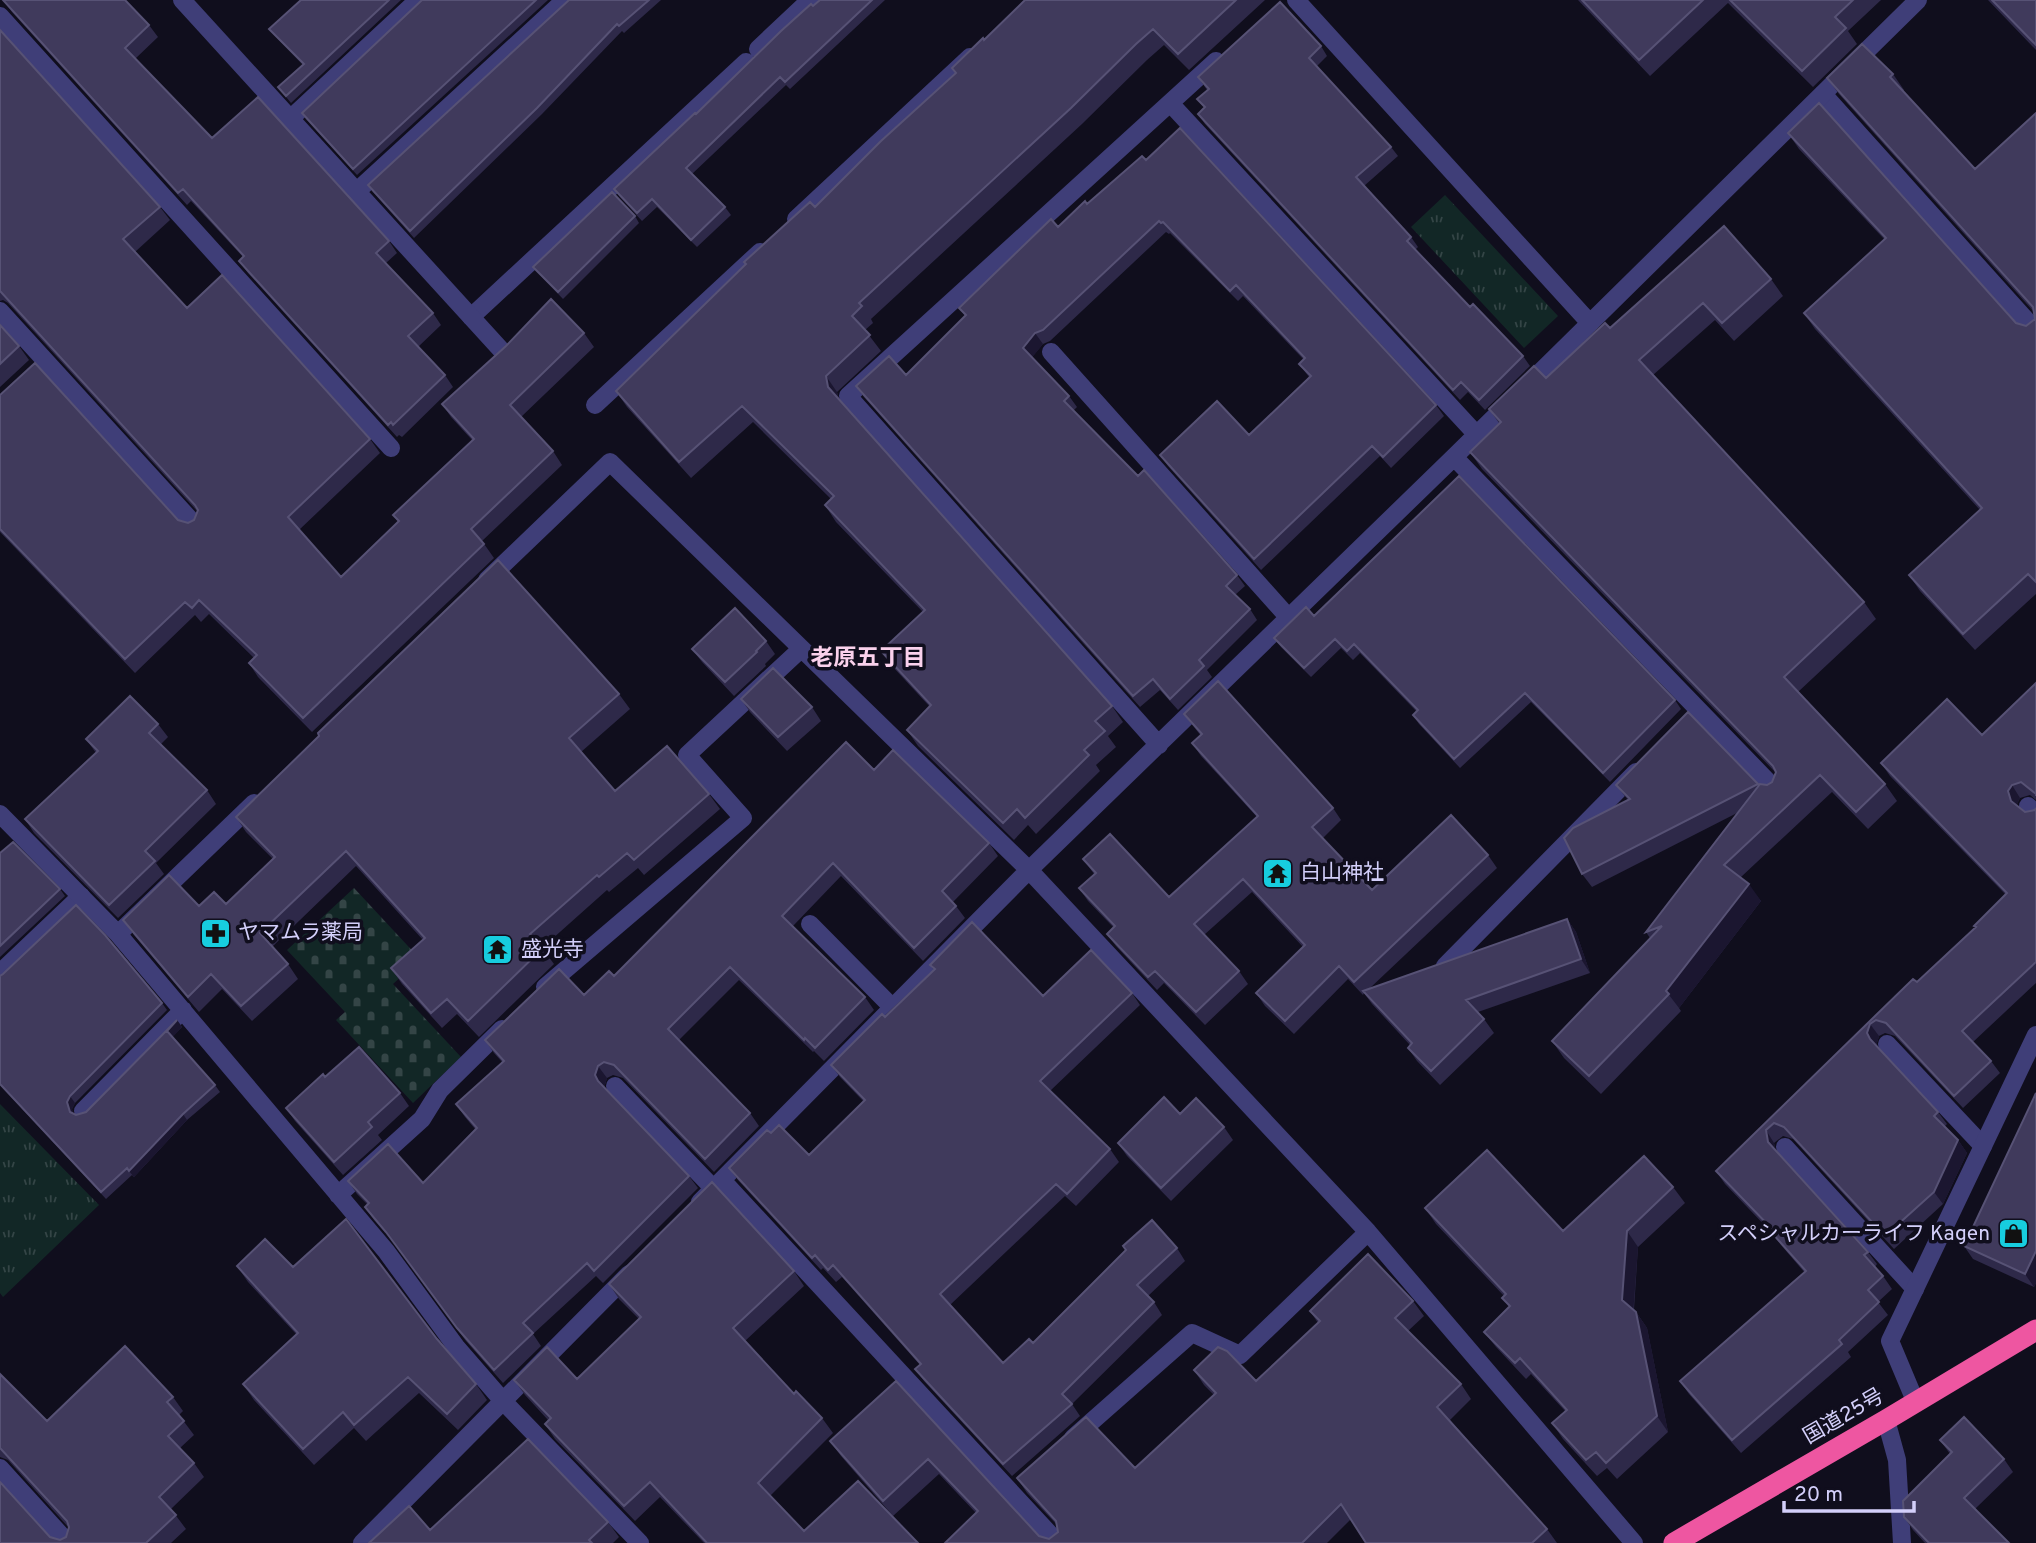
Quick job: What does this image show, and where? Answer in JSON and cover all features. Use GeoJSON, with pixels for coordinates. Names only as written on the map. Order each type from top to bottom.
{"type":"FeatureCollection","features":[{"type":"Feature","properties":{"kind":"highway","name":"国道25号"},"geometry":{"type":"LineString","coordinates":[[1674,1543],[2036,1330]]}},
{"type":"Feature","properties":{"kind":"street"},"geometry":{"type":"LineString","coordinates":[[182,0],[503,352]]}},
{"type":"Feature","properties":{"kind":"street"},"geometry":{"type":"LineString","coordinates":[[290,119],[418,0]]}},
{"type":"Feature","properties":{"kind":"street"},"geometry":{"type":"LineString","coordinates":[[356,192],[565,0]]}},
{"type":"Feature","properties":{"kind":"street"},"geometry":{"type":"LineString","coordinates":[[471,317],[810,0]]}},
{"type":"Feature","properties":{"kind":"street"},"geometry":{"type":"LineString","coordinates":[[1296,0],[1590,322]]}},
{"type":"Feature","properties":{"kind":"street"},"geometry":{"type":"LineString","coordinates":[[685,1218],[1029,870],[1918,0]]}},
{"type":"Feature","properties":{"kind":"street"},"geometry":{"type":"LineString","coordinates":[[0,16],[391,447]]}},
{"type":"Feature","properties":{"kind":"street"},"geometry":{"type":"LineString","coordinates":[[595,405],[981,47]]}},
{"type":"Feature","properties":{"kind":"street"},"geometry":{"type":"LineString","coordinates":[[1159,745],[848,396],[1232,47]]}},
{"type":"Feature","properties":{"kind":"street"},"geometry":{"type":"LineString","coordinates":[[1823,94],[2036,331]]}},
{"type":"Feature","properties":{"kind":"street"},"geometry":{"type":"LineString","coordinates":[[1170,103],[1476,435]]}},
{"type":"Feature","properties":{"kind":"street"},"geometry":{"type":"LineString","coordinates":[[0,311],[41,364],[196,526]]}},
{"type":"Feature","properties":{"kind":"street"},"geometry":{"type":"LineString","coordinates":[[1051,352],[1289,618]]}},
{"type":"Feature","properties":{"kind":"street"},"geometry":{"type":"LineString","coordinates":[[1454,457],[1693,714],[1777,791]]}},
{"type":"Feature","properties":{"kind":"street"},"geometry":{"type":"LineString","coordinates":[[470,596],[610,462],[1029,870],[1368,1232],[1634,1543]]}},
{"type":"Feature","properties":{"kind":"street"},"geometry":{"type":"LineString","coordinates":[[530,1002],[560,973],[743,818],[687,755],[801,649]]}},
{"type":"Feature","properties":{"kind":"street"},"geometry":{"type":"LineString","coordinates":[[1445,966],[1649,759]]}},
{"type":"Feature","properties":{"kind":"street"},"geometry":{"type":"LineString","coordinates":[[118,934],[268,789]]}},
{"type":"Feature","properties":{"kind":"street"},"geometry":{"type":"LineString","coordinates":[[0,815],[118,934],[386,1251],[457,1348],[503,1401],[640,1543]]}},
{"type":"Feature","properties":{"kind":"street"},"geometry":{"type":"LineString","coordinates":[[0,973],[81,896]]}},
{"type":"Feature","properties":{"kind":"street"},"geometry":{"type":"LineString","coordinates":[[810,924],[893,1008]]}},
{"type":"Feature","properties":{"kind":"street"},"geometry":{"type":"LineString","coordinates":[[83,1111],[183,1010]]}},
{"type":"Feature","properties":{"kind":"street"},"geometry":{"type":"LineString","coordinates":[[338,1195],[422,1119],[440,1090],[510,1021]]}},
{"type":"Feature","properties":{"kind":"street"},"geometry":{"type":"LineString","coordinates":[[1916,1403],[1890,1341],[2036,1035]]}},
{"type":"Feature","properties":{"kind":"street"},"geometry":{"type":"LineString","coordinates":[[1887,1044],[1983,1146]]}},
{"type":"Feature","properties":{"kind":"street"},"geometry":{"type":"LineString","coordinates":[[615,1086],[718,1184],[1015,1489],[1058,1543]]}},
{"type":"Feature","properties":{"kind":"street"},"geometry":{"type":"LineString","coordinates":[[1785,1147],[1915,1289]]}},
{"type":"Feature","properties":{"kind":"street"},"geometry":{"type":"LineString","coordinates":[[1060,1449],[1192,1333],[1240,1355],[1368,1232]]}},
{"type":"Feature","properties":{"kind":"street"},"geometry":{"type":"LineString","coordinates":[[362,1543],[637,1266]]}},
{"type":"Feature","properties":{"kind":"street"},"geometry":{"type":"LineString","coordinates":[[1886,1420],[1897,1460],[1902,1543]]}},
{"type":"Feature","properties":{"kind":"street"},"geometry":{"type":"LineString","coordinates":[[4,1478],[68,1543]]}},
{"type":"Feature","properties":{"kind":"green space"},"geometry":{"type":"Polygon","coordinates":[[[1445,195],[1558,316],[1524,348],[1411,227],[1445,195]]]}},
{"type":"Feature","properties":{"kind":"green space"},"geometry":{"type":"Polygon","coordinates":[[[354,888],[420,959],[393,984],[461,1057],[413,1103],[336,1020],[345,1012],[287,950],[354,888]]]}},
{"type":"Feature","properties":{"kind":"green space"},"geometry":{"type":"Polygon","coordinates":[[[0,1104],[99,1205],[3,1297],[0,1293],[0,1104]]]}},
{"type":"Feature","properties":{"kind":"building"},"geometry":{"type":"Polygon","coordinates":[[[3,0],[125,0],[149,25],[125,48],[212,138],[258,97],[389,241],[376,253],[433,313],[408,336],[445,375],[393,425],[391,422],[388,425],[239,261],[244,256],[183,189],[178,193],[3,0]]]}},
{"type":"Feature","properties":{"kind":"building"},"geometry":{"type":"Polygon","coordinates":[[[301,0],[389,0],[286,96],[278,87],[304,64],[269,29],[301,0]]]}},
{"type":"Feature","properties":{"kind":"building"},"geometry":{"type":"Polygon","coordinates":[[[422,0],[536,0],[353,169],[302,113],[422,0]]]}},
{"type":"Feature","properties":{"kind":"building"},"geometry":{"type":"Polygon","coordinates":[[[569,0],[649,0],[619,26],[617,24],[537,108],[410,231],[368,185],[569,0]]]}},
{"type":"Feature","properties":{"kind":"building"},"geometry":{"type":"Polygon","coordinates":[[[820,0],[872,0],[785,82],[780,77],[686,168],[725,207],[691,240],[652,199],[637,213],[614,189],[781,31],[811,4],[813,6],[820,0]]]}},
{"type":"Feature","properties":{"kind":"building"},"geometry":{"type":"Polygon","coordinates":[[[1025,0],[1236,0],[1178,54],[1153,29],[1136,44],[1071,108],[859,303],[862,306],[852,316],[870,335],[826,376],[828,387],[1112,706],[1095,721],[1105,731],[1084,750],[1089,755],[1025,818],[1017,809],[1003,823],[907,730],[931,705],[881,651],[925,610],[825,505],[834,496],[742,406],[679,462],[616,391],[746,264],[744,262],[810,202],[815,207],[881,141],[956,73],[952,68],[1025,0]]]}},
{"type":"Feature","properties":{"kind":"building"},"geometry":{"type":"Polygon","coordinates":[[[1582,0],[1703,0],[1639,60],[1582,0]]]}},
{"type":"Feature","properties":{"kind":"building"},"geometry":{"type":"Polygon","coordinates":[[[1730,0],[1853,0],[1835,17],[1846,28],[1802,71],[1730,0]]]}},
{"type":"Feature","properties":{"kind":"building"},"geometry":{"type":"Polygon","coordinates":[[[1992,0],[2036,0],[2036,45],[1992,0]]]}},
{"type":"Feature","properties":{"kind":"building"},"geometry":{"type":"Polygon","coordinates":[[[1280,2],[1321,46],[1309,58],[1391,147],[1356,177],[1411,237],[1407,241],[1470,307],[1473,304],[1523,356],[1479,400],[1461,382],[1453,390],[1198,114],[1205,107],[1197,99],[1209,89],[1198,77],[1280,2]]]}},
{"type":"Feature","properties":{"kind":"building"},"geometry":{"type":"Polygon","coordinates":[[[0,30],[160,207],[123,239],[187,308],[222,275],[370,439],[288,517],[341,577],[399,521],[393,515],[474,439],[442,404],[506,346],[551,299],[584,333],[510,405],[553,451],[471,529],[484,544],[303,718],[249,663],[257,655],[199,600],[192,608],[185,602],[125,659],[0,529],[0,395],[35,363],[178,520],[188,523],[194,520],[198,510],[0,291],[0,30]]]}},
{"type":"Feature","properties":{"kind":"building"},"geometry":{"type":"Polygon","coordinates":[[[1862,44],[1893,74],[1890,77],[1975,169],[2036,113],[2036,582],[2028,574],[1963,634],[1909,575],[1982,508],[1804,313],[1886,238],[1788,133],[1819,103],[2016,323],[2026,326],[2035,319],[2033,307],[1827,78],[1862,44]]]}},
{"type":"Feature","properties":{"kind":"building"},"geometry":{"type":"Polygon","coordinates":[[[1180,128],[1436,405],[1383,457],[1372,446],[1254,559],[1160,455],[1217,401],[1249,435],[1311,376],[1299,364],[1305,358],[1236,285],[1230,291],[1159,221],[1043,330],[1035,333],[1023,348],[1069,396],[1064,401],[1138,476],[1144,470],[1237,575],[1226,586],[1250,609],[1199,660],[1204,666],[1170,699],[1153,679],[1133,696],[856,386],[889,356],[906,375],[966,315],[959,308],[1051,219],[1058,227],[1085,201],[1087,204],[1142,156],[1146,160],[1180,128]]]}},
{"type":"Feature","properties":{"kind":"building"},"geometry":{"type":"Polygon","coordinates":[[[612,192],[635,216],[558,292],[533,267],[612,192]]]}},
{"type":"Feature","properties":{"kind":"building"},"geometry":{"type":"Polygon","coordinates":[[[1724,226],[1771,279],[1722,323],[1703,303],[1639,360],[1864,602],[1784,677],[1885,784],[1856,812],[1820,775],[1724,865],[1749,884],[1666,991],[1669,994],[1589,1076],[1552,1041],[1662,926],[1646,932],[1760,784],[1767,785],[1772,782],[1776,772],[1470,452],[1501,422],[1489,409],[1534,366],[1546,378],[1605,323],[1610,328],[1724,226]]]}},
{"type":"Feature","properties":{"kind":"building"},"geometry":{"type":"Polygon","coordinates":[[[0,325],[19,346],[0,364],[0,325]]]}},
{"type":"Feature","properties":{"kind":"building"},"geometry":{"type":"Polygon","coordinates":[[[1459,476],[1675,700],[1603,773],[1525,693],[1454,759],[1413,715],[1418,710],[1354,644],[1347,651],[1335,639],[1304,668],[1274,638],[1306,607],[1314,616],[1459,476]]]}},
{"type":"Feature","properties":{"kind":"building"},"geometry":{"type":"Polygon","coordinates":[[[498,560],[619,694],[569,738],[615,791],[667,746],[709,794],[634,860],[627,853],[599,877],[597,875],[530,934],[543,948],[468,1021],[447,999],[431,1013],[391,968],[425,938],[346,851],[260,933],[288,964],[241,1006],[211,974],[188,997],[123,920],[169,875],[199,906],[214,892],[226,904],[275,857],[236,817],[319,736],[318,733],[498,560]]]}},
{"type":"Feature","properties":{"kind":"building"},"geometry":{"type":"Polygon","coordinates":[[[735,608],[766,641],[725,682],[692,649],[735,608]]]}},
{"type":"Feature","properties":{"kind":"building"},"geometry":{"type":"Polygon","coordinates":[[[773,668],[812,707],[778,737],[741,699],[773,668]]]}},
{"type":"Feature","properties":{"kind":"building"},"geometry":{"type":"Polygon","coordinates":[[[1218,681],[1333,808],[1312,827],[1372,890],[1451,815],[1488,855],[1354,982],[1339,966],[1285,1021],[1256,993],[1305,945],[1243,879],[1194,924],[1239,971],[1196,1012],[1155,971],[1148,977],[1107,934],[1115,926],[1079,888],[1096,873],[1083,859],[1110,834],[1169,897],[1258,816],[1192,743],[1202,734],[1184,714],[1218,681]]]}},
{"type":"Feature","properties":{"kind":"building"},"geometry":{"type":"Polygon","coordinates":[[[2036,683],[2036,794],[2021,782],[2012,785],[2008,791],[2011,801],[2025,812],[2036,808],[2036,962],[1962,1031],[1991,1061],[1954,1096],[1886,1023],[1876,1020],[1870,1024],[1867,1033],[1870,1039],[1938,1112],[1934,1116],[1958,1140],[1934,1192],[1885,1236],[1784,1127],[1774,1123],[1766,1130],[1768,1142],[1868,1252],[1864,1255],[1883,1276],[1868,1290],[1879,1302],[1839,1340],[1842,1344],[1732,1440],[1680,1381],[1806,1271],[1772,1233],[1774,1231],[1716,1171],[1913,979],[1917,982],[1976,927],[1974,926],[2007,893],[1881,763],[1947,699],[1982,735],[2036,683]]]}},
{"type":"Feature","properties":{"kind":"building"},"geometry":{"type":"Polygon","coordinates":[[[130,696],[158,724],[149,733],[207,790],[145,851],[155,861],[109,905],[25,819],[98,751],[86,739],[130,696]]]}},
{"type":"Feature","properties":{"kind":"building"},"geometry":{"type":"Polygon","coordinates":[[[1688,712],[1758,784],[1582,874],[1564,838],[1573,828],[1630,799],[1616,785],[1688,712]]]}},
{"type":"Feature","properties":{"kind":"building"},"geometry":{"type":"Polygon","coordinates":[[[846,742],[874,770],[893,750],[989,843],[942,891],[956,906],[914,948],[833,863],[782,916],[865,997],[815,1048],[730,967],[668,1029],[750,1113],[705,1159],[614,1065],[604,1062],[598,1066],[595,1075],[598,1081],[689,1176],[594,1271],[587,1263],[523,1323],[533,1333],[494,1370],[457,1328],[365,1207],[369,1203],[348,1181],[388,1144],[423,1183],[477,1128],[456,1104],[504,1061],[485,1040],[559,969],[584,995],[609,971],[614,976],[846,742]]]}},
{"type":"Feature","properties":{"kind":"building"},"geometry":{"type":"Polygon","coordinates":[[[13,842],[60,889],[0,946],[0,853],[13,842]]]}},
{"type":"Feature","properties":{"kind":"building"},"geometry":{"type":"Polygon","coordinates":[[[76,905],[162,1003],[70,1096],[67,1102],[70,1112],[76,1115],[86,1112],[177,1020],[167,1031],[215,1085],[183,1114],[129,1171],[127,1168],[101,1192],[0,1084],[0,976],[76,905]]]}},
{"type":"Feature","properties":{"kind":"building"},"geometry":{"type":"Polygon","coordinates":[[[1567,919],[1581,959],[1466,1000],[1484,1019],[1431,1071],[1408,1048],[1412,1043],[1363,991],[1567,919]]]}},
{"type":"Feature","properties":{"kind":"building"},"geometry":{"type":"Polygon","coordinates":[[[972,922],[1043,996],[1091,950],[1132,993],[1040,1081],[1110,1149],[1067,1194],[1056,1184],[940,1294],[1003,1363],[1029,1339],[1033,1343],[1126,1250],[1123,1246],[1152,1220],[1177,1248],[1137,1285],[1154,1302],[1062,1394],[1072,1404],[1003,1464],[915,1369],[921,1364],[833,1265],[828,1270],[815,1255],[812,1258],[729,1168],[767,1130],[771,1133],[779,1125],[809,1155],[865,1100],[831,1065],[882,1014],[885,1017],[935,969],[930,965],[972,922]]]}},
{"type":"Feature","properties":{"kind":"building"},"geometry":{"type":"Polygon","coordinates":[[[359,1047],[400,1093],[368,1122],[372,1127],[334,1162],[286,1108],[323,1074],[325,1077],[359,1047]]]}},
{"type":"Feature","properties":{"kind":"building"},"geometry":{"type":"Polygon","coordinates":[[[2036,1093],[2036,1251],[2025,1274],[1964,1246],[2036,1093]]]}},
{"type":"Feature","properties":{"kind":"building"},"geometry":{"type":"Polygon","coordinates":[[[1164,1097],[1180,1114],[1196,1098],[1224,1127],[1161,1188],[1118,1143],[1164,1097]]]}},
{"type":"Feature","properties":{"kind":"building"},"geometry":{"type":"Polygon","coordinates":[[[1487,1150],[1563,1231],[1644,1156],[1673,1187],[1627,1231],[1622,1300],[1636,1312],[1657,1416],[1606,1463],[1596,1452],[1586,1460],[1552,1423],[1567,1410],[1520,1358],[1515,1363],[1484,1332],[1510,1306],[1502,1298],[1506,1294],[1425,1208],[1487,1150]]]}},
{"type":"Feature","properties":{"kind":"building"},"geometry":{"type":"Polygon","coordinates":[[[712,1182],[794,1271],[733,1328],[794,1394],[796,1391],[822,1418],[758,1483],[804,1531],[858,1481],[918,1543],[707,1543],[650,1482],[624,1506],[545,1424],[551,1418],[514,1380],[547,1347],[577,1379],[641,1317],[609,1284],[712,1182]]]}},
{"type":"Feature","properties":{"kind":"building"},"geometry":{"type":"Polygon","coordinates":[[[346,1219],[437,1339],[476,1384],[447,1414],[408,1377],[354,1425],[343,1412],[303,1449],[243,1384],[298,1333],[237,1266],[265,1239],[293,1267],[346,1219]]]}},
{"type":"Feature","properties":{"kind":"building"},"geometry":{"type":"Polygon","coordinates":[[[1368,1254],[1413,1301],[1395,1318],[1461,1384],[1437,1407],[1547,1529],[1532,1543],[1366,1543],[1341,1504],[1302,1543],[945,1543],[978,1511],[928,1459],[883,1501],[830,1441],[896,1381],[1039,1536],[1049,1539],[1058,1532],[1056,1521],[1017,1478],[1086,1417],[1135,1468],[1216,1393],[1194,1370],[1218,1347],[1227,1351],[1256,1381],[1320,1321],[1310,1311],[1368,1254]]]}},
{"type":"Feature","properties":{"kind":"building"},"geometry":{"type":"Polygon","coordinates":[[[125,1346],[173,1397],[167,1402],[184,1421],[168,1436],[194,1463],[159,1497],[176,1515],[146,1543],[0,1543],[0,1482],[50,1537],[60,1540],[66,1537],[69,1527],[67,1521],[0,1448],[0,1374],[47,1421],[125,1346]]]}},
{"type":"Feature","properties":{"kind":"building"},"geometry":{"type":"Polygon","coordinates":[[[1964,1417],[2004,1459],[1964,1498],[2009,1543],[1929,1543],[1904,1517],[1903,1501],[1952,1452],[1940,1440],[1964,1417]]]}},
{"type":"Feature","properties":{"kind":"building"},"geometry":{"type":"Polygon","coordinates":[[[528,1439],[608,1522],[589,1540],[592,1543],[369,1543],[409,1506],[430,1530],[528,1439]]]}},
{"type":"Feature","properties":{"kind":"place","name":"白山神社"},"geometry":{"type":"Point","coordinates":[1277,873]}},
{"type":"Feature","properties":{"kind":"place","name":"ヤマムラ薬局"},"geometry":{"type":"Point","coordinates":[215,933]}},
{"type":"Feature","properties":{"kind":"place","name":"盛光寺"},"geometry":{"type":"Point","coordinates":[498,950]}},
{"type":"Feature","properties":{"kind":"place","name":"スペシャルカーライフ Kagen"},"geometry":{"type":"Point","coordinates":[2013,1234]}},
{"type":"Feature","properties":{"kind":"district","name":"老原五丁目"},"geometry":{"type":"Point","coordinates":[868,659]}}]}
